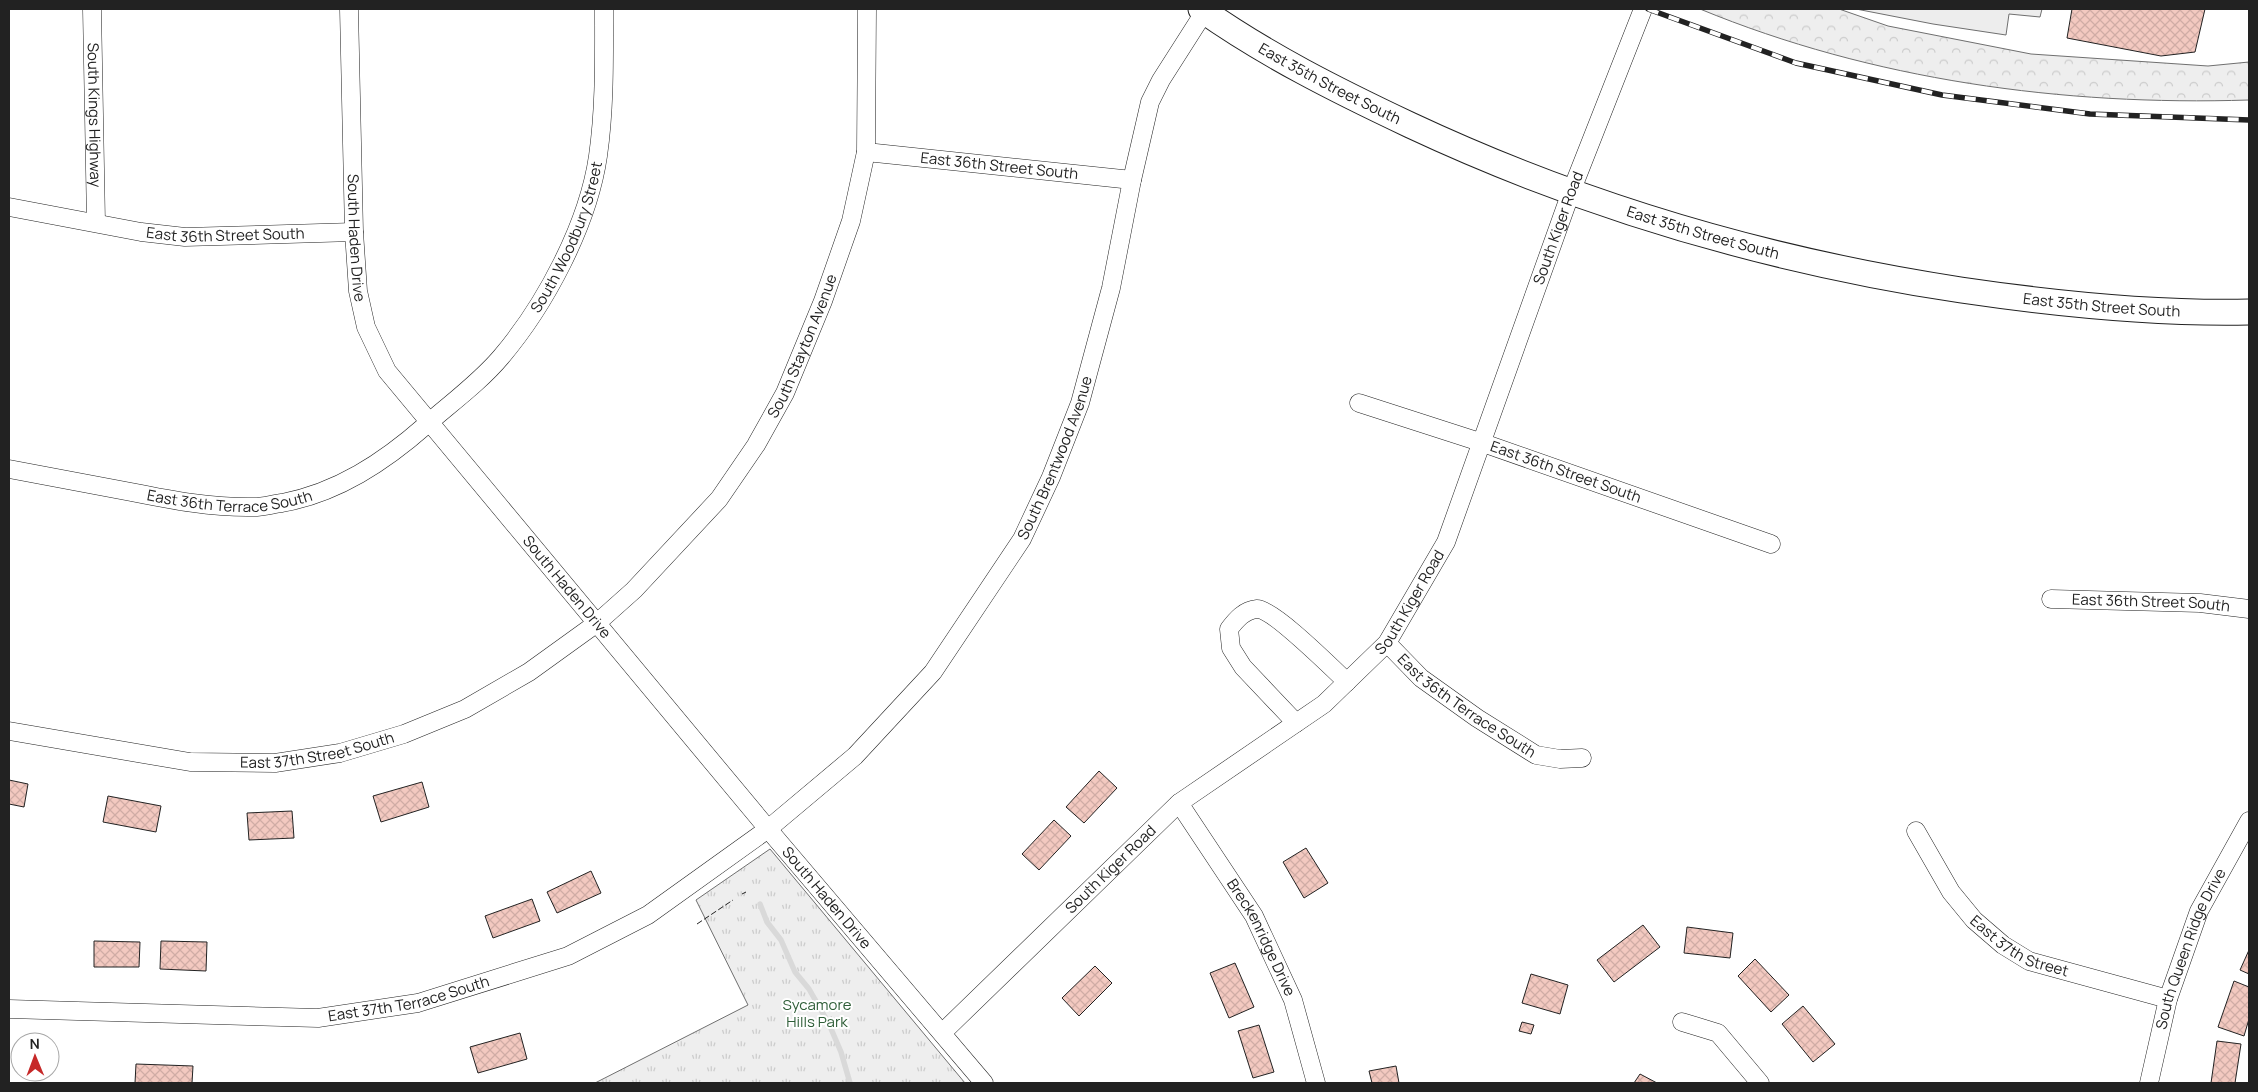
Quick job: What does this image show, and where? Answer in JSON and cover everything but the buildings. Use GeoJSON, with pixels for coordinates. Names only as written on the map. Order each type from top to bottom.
{"type":"FeatureCollection","features":[{"type":"Feature","properties":{"kind":"main road","name":"East 35th Street South"},"geometry":{"type":"LineString","coordinates":[[1203,10],[1270,53],[1362,102],[1456,146],[1572,192],[1703,235],[1785,257],[1887,279],[2024,300],[2128,309],[2249,312]]}},
{"type":"Feature","properties":{"kind":"street","name":"South Kings Highway"},"geometry":{"type":"LineString","coordinates":[[92,9],[96,222]]}},
{"type":"Feature","properties":{"kind":"street","name":"South Haden Drive"},"geometry":{"type":"LineString","coordinates":[[349,9],[354,232],[358,291],[366,327],[387,371],[768,829],[984,1083]]}},
{"type":"Feature","properties":{"kind":"street","name":"South Woodbury Street"},"geometry":{"type":"LineString","coordinates":[[430,421],[460,398],[500,359],[525,326],[562,266],[588,200],[598,158],[604,102],[604,9]]}},
{"type":"Feature","properties":{"kind":"street","name":"South Stayton Avenue"},"geometry":{"type":"LineString","coordinates":[[597,623],[634,590],[719,499],[756,445],[780,402],[824,301],[851,221],[866,152],[867,9]]}},
{"type":"Feature","properties":{"kind":"street","name":"South Kiger Road"},"geometry":{"type":"LineString","coordinates":[[942,1033],[1179,803],[1324,704],[1387,643],[1446,542],[1572,192],[1643,9]]}},
{"type":"Feature","properties":{"kind":"street","name":"South Brentwood Avenue"},"geometry":{"type":"LineString","coordinates":[[768,829],[855,756],[933,672],[1022,539],[1080,403],[1111,288],[1132,180],[1150,102],[1203,10]]}},
{"type":"Feature","properties":{"kind":"street","name":"East 36th Street South"},"geometry":{"type":"LineString","coordinates":[[866,152],[1132,180]]}},
{"type":"Feature","properties":{"kind":"street","name":"East 36th Street South"},"geometry":{"type":"LineString","coordinates":[[9,207],[141,232],[186,237],[354,232]]}},
{"type":"Feature","properties":{"kind":"street","name":"East 36th Street South"},"geometry":{"type":"LineString","coordinates":[[1359,403],[1483,443],[1771,544]]}},
{"type":"Feature","properties":{"kind":"street","name":"East 36th Terrace South"},"geometry":{"type":"LineString","coordinates":[[9,469],[193,503],[256,507],[302,499],[328,490],[360,474],[401,447],[430,421]]}},
{"type":"Feature","properties":{"kind":"street","name":"East 36th Street South"},"geometry":{"type":"LineString","coordinates":[[2051,599],[2200,604],[2249,609]]}},
{"type":"Feature","properties":{"kind":"street"},"geometry":{"type":"LineString","coordinates":[[1296,723],[1243,668],[1231,648],[1229,629],[1241,615],[1257,609],[1273,615],[1347,682]]}},
{"type":"Feature","properties":{"kind":"street","name":"East 37th Street South"},"geometry":{"type":"LineString","coordinates":[[9,731],[190,762],[274,764],[340,753],[404,734],[465,709],[530,672],[597,623]]}},
{"type":"Feature","properties":{"kind":"street","name":"East 36th Terrace South"},"geometry":{"type":"LineString","coordinates":[[1387,643],[1421,678],[1477,718],[1536,755],[1560,759],[1582,758]]}},
{"type":"Feature","properties":{"kind":"street","name":"Breckenridge Drive"},"geometry":{"type":"LineString","coordinates":[[1179,803],[1254,916],[1293,1000],[1316,1083]]}},
{"type":"Feature","properties":{"kind":"street","name":"South Queen Ridge Drive"},"geometry":{"type":"LineString","coordinates":[[2148,1083],[2168,998],[2199,911],[2249,821]]}},
{"type":"Feature","properties":{"kind":"street","name":"East 37th Terrace South"},"geometry":{"type":"LineString","coordinates":[[9,1009],[318,1018],[418,1003],[576,952],[648,916],[768,829]]}},
{"type":"Feature","properties":{"kind":"street","name":"East 37th Street"},"geometry":{"type":"LineString","coordinates":[[1916,831],[1951,892],[1974,920],[2003,945],[2030,961],[2168,998]]}},
{"type":"Feature","properties":{"kind":"street"},"geometry":{"type":"LineString","coordinates":[[1682,1022],[1718,1033],[1760,1083]]}},
{"type":"Feature","properties":{"kind":"green space"},"geometry":{"type":"Polygon","coordinates":[[[1700,9],[1839,9],[1888,26],[2031,54],[2208,66],[2249,62],[2249,100],[2179,101],[2109,98],[2039,93],[1969,83],[1900,71],[1832,54],[1765,34],[1700,9]]]}},
{"type":"Feature","properties":{"kind":"green space","name":"Sycamore Hills Park"},"geometry":{"type":"Polygon","coordinates":[[[770,849],[965,1083],[595,1083],[748,1005],[696,900],[770,849]]]}},
{"type":"Feature","properties":{"kind":"shaded area"},"geometry":{"type":"Polygon","coordinates":[[[1856,9],[2042,9],[2040,17],[2009,14],[2006,35],[1933,24],[1856,9]]]}},
{"type":"Feature","properties":{"kind":"waterway"},"geometry":{"type":"LineString","coordinates":[[760,904],[767,922],[781,940],[795,972],[809,989],[829,1024],[841,1052],[850,1083]]}},
{"type":"Feature","properties":{"kind":"railway"},"geometry":{"type":"LineString","coordinates":[[1648,9],[1796,63],[1942,95],[2090,114],[2249,120]]}},
{"type":"Feature","properties":{"kind":"fence"},"geometry":{"type":"LineString","coordinates":[[742,894],[746,892]]}},
{"type":"Feature","properties":{"kind":"fence"},"geometry":{"type":"LineString","coordinates":[[697,924],[733,900]]}}]}
